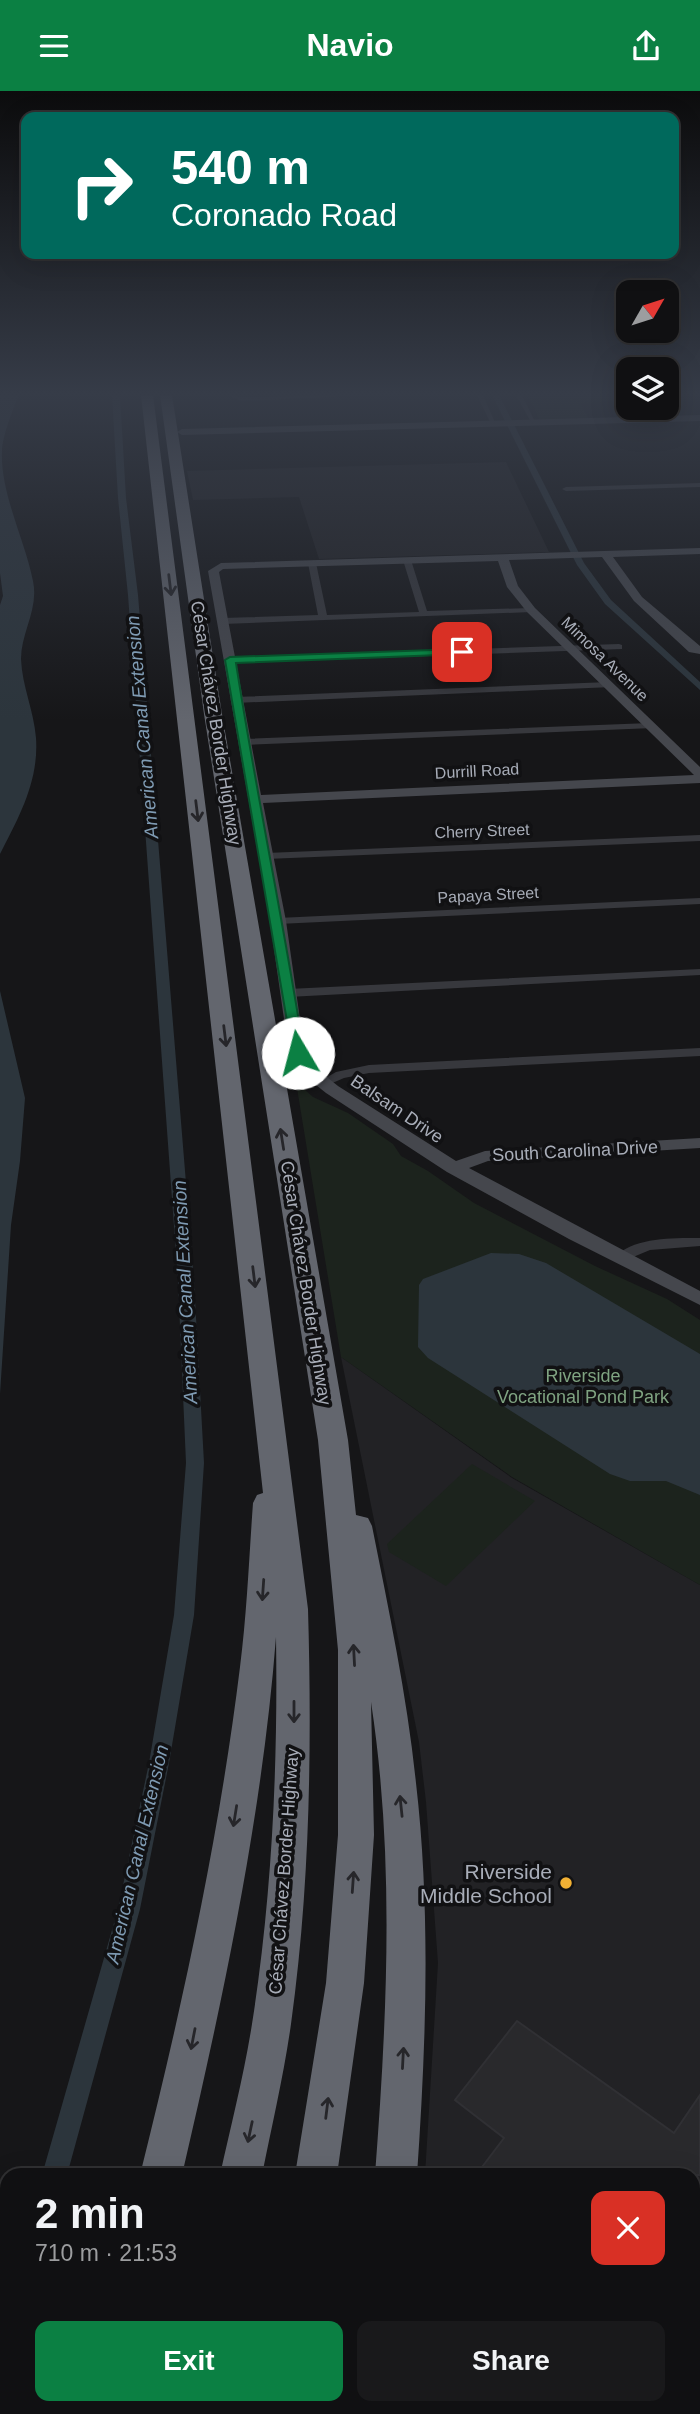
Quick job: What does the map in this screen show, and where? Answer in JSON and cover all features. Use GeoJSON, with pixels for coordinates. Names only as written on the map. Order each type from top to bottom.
{"type":"FeatureCollection","features":[{"type":"Feature","properties":{"kind":"highway","name":"César Chávez Border Highway"},"geometry":{"type":"LineString","coordinates":[[160,503],[292,1609],[294,1686],[291,1819],[274,2004],[242,2168]]}},
{"type":"Feature","properties":{"kind":"highway","name":"César Chávez Border Highway"},"geometry":{"type":"LineString","coordinates":[[182,503],[213,714],[332,1440],[354,1650],[356,1835],[345,1983],[317,2168]]}},
{"type":"Feature","properties":{"kind":"highway"},"geometry":{"type":"LineString","coordinates":[[163,2168],[191,2051],[244,1758],[257,1665],[272,1424]]}},
{"type":"Feature","properties":{"kind":"highway"},"geometry":{"type":"LineString","coordinates":[[332,1440],[355,1511],[383,1664],[402,1818],[406,1892],[404,2040],[396,2168]]}},
{"type":"Feature","properties":{"kind":"street"},"geometry":{"type":"LineString","coordinates":[[323,617],[312,563],[700,551]]}},
{"type":"Feature","properties":{"kind":"street"},"geometry":{"type":"LineString","coordinates":[[605,554],[638,599],[693,649],[700,650]]}},
{"type":"Feature","properties":{"kind":"street","name":"Mimosa Avenue"},"geometry":{"type":"LineString","coordinates":[[502,557],[513,587],[531,610],[700,776]]}},
{"type":"Feature","properties":{"kind":"street"},"geometry":{"type":"LineString","coordinates":[[407,560],[424,614]]}},
{"type":"Feature","properties":{"kind":"street","name":"Balsam Drive"},"geometry":{"type":"LineString","coordinates":[[312,563],[216,567],[213,571],[278,921],[298,1053],[309,1071],[323,1083],[453,1168],[700,1299]]}},
{"type":"Feature","properties":{"kind":"street"},"geometry":{"type":"LineString","coordinates":[[223,621],[531,610]]}},
{"type":"Feature","properties":{"kind":"street"},"geometry":{"type":"LineString","coordinates":[[230,660],[619,647]]}},
{"type":"Feature","properties":{"kind":"street"},"geometry":{"type":"LineString","coordinates":[[235,700],[609,685]]}},
{"type":"Feature","properties":{"kind":"street"},"geometry":{"type":"LineString","coordinates":[[243,742],[650,726]]}},
{"type":"Feature","properties":{"kind":"street","name":"Durrill Road"},"geometry":{"type":"LineString","coordinates":[[256,799],[700,776]]}},
{"type":"Feature","properties":{"kind":"street","name":"Cherry Street"},"geometry":{"type":"LineString","coordinates":[[266,856],[700,838]]}},
{"type":"Feature","properties":{"kind":"street","name":"Papaya Street"},"geometry":{"type":"LineString","coordinates":[[278,921],[700,901]]}},
{"type":"Feature","properties":{"kind":"street"},"geometry":{"type":"LineString","coordinates":[[288,993],[700,972]]}},
{"type":"Feature","properties":{"kind":"street"},"geometry":{"type":"LineString","coordinates":[[323,1083],[340,1075],[369,1069],[700,1052]]}},
{"type":"Feature","properties":{"kind":"street","name":"South Carolina Drive"},"geometry":{"type":"LineString","coordinates":[[453,1168],[485,1156],[700,1143]]}},
{"type":"Feature","properties":{"kind":"street"},"geometry":{"type":"LineString","coordinates":[[621,1258],[639,1247],[700,1241]]}},
{"type":"Feature","properties":{"kind":"shaded area"},"geometry":{"type":"Polygon","coordinates":[[[0,503],[10,503],[33,581],[34,601],[21,659],[35,728],[36,754],[26,798],[0,854],[0,605],[3,596],[0,573],[0,503]]]}},
{"type":"Feature","properties":{"kind":"shaded area"},"geometry":{"type":"Polygon","coordinates":[[[301,503],[526,503],[549,552],[319,559],[301,503]]]}},
{"type":"Feature","properties":{"kind":"shaded area"},"geometry":{"type":"Polygon","coordinates":[[[0,991],[25,1098],[11,1225],[0,1394],[0,991]]]}},
{"type":"Feature","properties":{"kind":"shaded area"},"geometry":{"type":"Polygon","coordinates":[[[491,1253],[519,1254],[546,1263],[700,1354],[700,1495],[666,1481],[630,1481],[610,1474],[428,1358],[418,1347],[419,1285],[423,1279],[491,1253]]]}},
{"type":"Feature","properties":{"kind":"shaded area","name":"Riverside Middle School"},"geometry":{"type":"Polygon","coordinates":[[[341,1357],[512,1478],[700,1585],[700,2168],[425,2168],[438,1963],[419,1742],[341,1357]]]}},
{"type":"Feature","properties":{"kind":"green space","name":"Riverside Vocational Pond Park"},"geometry":{"type":"Polygon","coordinates":[[[296,1082],[313,1097],[348,1113],[393,1144],[401,1156],[474,1203],[595,1266],[667,1299],[700,1320],[700,1585],[512,1477],[341,1357],[296,1082]]]}},
{"type":"Feature","properties":{"kind":"green space"},"geometry":{"type":"Polygon","coordinates":[[[472,1464],[535,1501],[446,1586],[389,1552],[387,1544],[472,1464]]]}},
{"type":"Feature","properties":{"kind":"building"},"geometry":{"type":"Polygon","coordinates":[[[517,2021],[674,2133],[700,2095],[700,2168],[481,2168],[504,2138],[455,2100],[517,2021]]]}},
{"type":"Feature","properties":{"kind":"waterway","name":"American Canal Extension"},"geometry":{"type":"LineString","coordinates":[[56,2168],[129,1909],[159,1763],[184,1615],[195,1463],[186,1281],[133,595],[123,503]]}},
{"type":"Feature","properties":{"kind":"waterway"},"geometry":{"type":"LineString","coordinates":[[550,503],[580,563],[608,602],[700,687]]}},
{"type":"Feature","properties":{"kind":"place","name":"Riverside Middle School"},"geometry":{"type":"Point","coordinates":[566,1883]}},
{"type":"Feature","properties":{"kind":"route"},"geometry":{"type":"LineString","coordinates":[[298,1053],[278,921],[235,700],[230,660],[462,652]]}}]}
